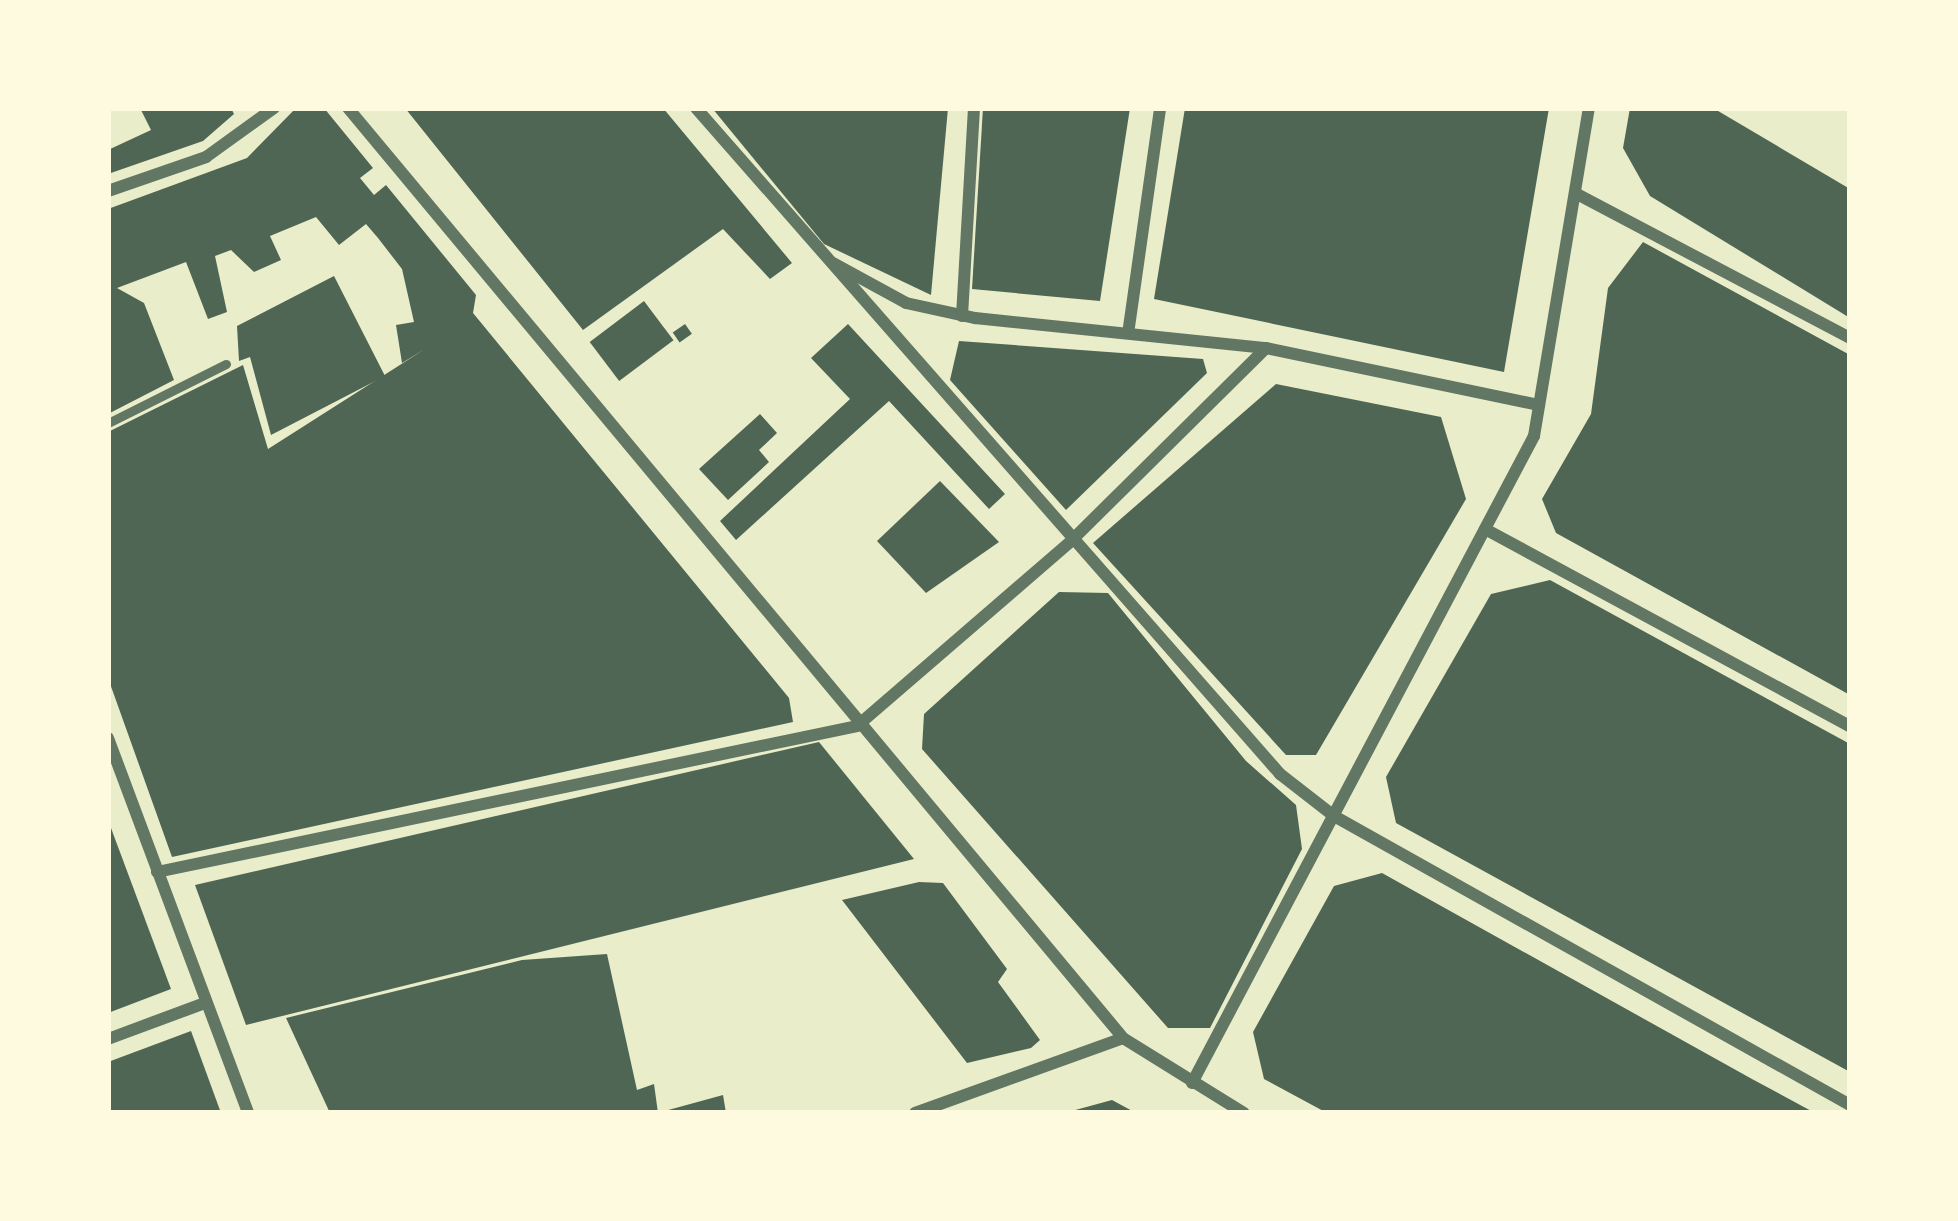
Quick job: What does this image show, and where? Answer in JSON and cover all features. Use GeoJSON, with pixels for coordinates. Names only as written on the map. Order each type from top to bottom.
{"type":"FeatureCollection","features":[{"type":"Feature","properties":{"kind":"street"},"geometry":{"type":"LineString","coordinates":[[108,191],[206,157],[274,108]]}},
{"type":"Feature","properties":{"kind":"street"},"geometry":{"type":"LineString","coordinates":[[348,108],[857,726],[1123,1038],[1244,1113]]}},
{"type":"Feature","properties":{"kind":"street"},"geometry":{"type":"LineString","coordinates":[[695,108],[1280,774],[1334,816],[1850,1105]]}},
{"type":"Feature","properties":{"kind":"street"},"geometry":{"type":"LineString","coordinates":[[962,316],[974,108]]}},
{"type":"Feature","properties":{"kind":"street"},"geometry":{"type":"LineString","coordinates":[[1129,327],[1160,108]]}},
{"type":"Feature","properties":{"kind":"street"},"geometry":{"type":"LineString","coordinates":[[1192,1083],[1485,529],[1539,405],[1589,108]]}},
{"type":"Feature","properties":{"kind":"street"},"geometry":{"type":"LineString","coordinates":[[1575,193],[1850,338]]}},
{"type":"Feature","properties":{"kind":"street"},"geometry":{"type":"LineString","coordinates":[[821,256],[906,304],[962,316],[1129,327],[1266,347],[1539,405]]}},
{"type":"Feature","properties":{"kind":"street"},"geometry":{"type":"LineString","coordinates":[[157,872],[857,726],[1071,541],[1266,347]]}},
{"type":"Feature","properties":{"kind":"street"},"geometry":{"type":"LineString","coordinates":[[1485,529],[1850,726]]}},
{"type":"Feature","properties":{"kind":"street"},"geometry":{"type":"LineString","coordinates":[[108,737],[248,1113]]}},
{"type":"Feature","properties":{"kind":"street"},"geometry":{"type":"LineString","coordinates":[[108,1039],[205,1003]]}},
{"type":"Feature","properties":{"kind":"street"},"geometry":{"type":"LineString","coordinates":[[915,1113],[1123,1038]]}},
{"type":"Feature","properties":{"kind":"lane"},"geometry":{"type":"LineString","coordinates":[[108,423],[226,364]]}},
{"type":"Feature","properties":{"kind":"building"},"geometry":{"type":"Polygon","coordinates":[[[140,108],[231,108],[234,114],[203,141],[108,174],[108,150],[151,130],[140,108]]]}},
{"type":"Feature","properties":{"kind":"building"},"geometry":{"type":"Polygon","coordinates":[[[296,108],[324,108],[373,168],[360,178],[374,195],[386,185],[476,295],[473,313],[789,698],[793,722],[172,857],[108,678],[108,432],[243,365],[268,449],[425,349],[402,363],[396,325],[414,322],[402,269],[378,238],[366,224],[339,245],[316,217],[270,236],[281,260],[254,272],[231,250],[215,256],[227,312],[208,319],[186,262],[117,288],[144,303],[174,380],[108,414],[108,209],[247,158],[296,108]]]}},
{"type":"Feature","properties":{"kind":"building"},"geometry":{"type":"Polygon","coordinates":[[[405,108],[663,108],[792,263],[770,279],[723,229],[583,330],[405,108]]]}},
{"type":"Feature","properties":{"kind":"building"},"geometry":{"type":"Polygon","coordinates":[[[712,108],[948,108],[931,295],[824,244],[712,108]]]}},
{"type":"Feature","properties":{"kind":"building"},"geometry":{"type":"Polygon","coordinates":[[[983,108],[1130,108],[1100,301],[972,289],[983,108]]]}},
{"type":"Feature","properties":{"kind":"building"},"geometry":{"type":"Polygon","coordinates":[[[1185,108],[1549,108],[1504,372],[1154,299],[1185,108]]]}},
{"type":"Feature","properties":{"kind":"building"},"geometry":{"type":"Polygon","coordinates":[[[1630,108],[1713,108],[1850,189],[1850,318],[1650,196],[1623,148],[1630,108]]]}},
{"type":"Feature","properties":{"kind":"building"},"geometry":{"type":"Polygon","coordinates":[[[1643,242],[1850,355],[1850,695],[1556,533],[1542,499],[1591,414],[1608,288],[1643,242]]]}},
{"type":"Feature","properties":{"kind":"building"},"geometry":{"type":"Polygon","coordinates":[[[334,276],[385,376],[271,435],[250,357],[239,361],[237,326],[334,276]]]}},
{"type":"Feature","properties":{"kind":"building"},"geometry":{"type":"Polygon","coordinates":[[[644,301],[673,340],[619,381],[590,342],[644,301]]]}},
{"type":"Feature","properties":{"kind":"building"},"geometry":{"type":"Polygon","coordinates":[[[685,324],[692,334],[680,342],[673,333],[685,324]]]}},
{"type":"Feature","properties":{"kind":"building"},"geometry":{"type":"Polygon","coordinates":[[[848,324],[1005,494],[989,509],[889,401],[736,540],[720,521],[850,399],[811,358],[848,324]]]}},
{"type":"Feature","properties":{"kind":"building"},"geometry":{"type":"Polygon","coordinates":[[[959,341],[1203,359],[1207,373],[1066,510],[950,380],[959,341]]]}},
{"type":"Feature","properties":{"kind":"building"},"geometry":{"type":"Polygon","coordinates":[[[1276,384],[1441,417],[1466,499],[1316,755],[1286,755],[1093,543],[1276,384]]]}},
{"type":"Feature","properties":{"kind":"building"},"geometry":{"type":"Polygon","coordinates":[[[760,414],[777,433],[759,450],[769,462],[728,500],[699,469],[760,414]]]}},
{"type":"Feature","properties":{"kind":"building"},"geometry":{"type":"Polygon","coordinates":[[[940,481],[999,542],[926,593],[877,541],[940,481]]]}},
{"type":"Feature","properties":{"kind":"building"},"geometry":{"type":"Polygon","coordinates":[[[1550,580],[1850,744],[1850,1072],[1396,823],[1386,777],[1491,594],[1550,580]]]}},
{"type":"Feature","properties":{"kind":"building"},"geometry":{"type":"Polygon","coordinates":[[[1059,592],[1108,593],[1246,761],[1296,805],[1302,849],[1210,1028],[1168,1028],[922,749],[924,714],[1059,592]]]}},
{"type":"Feature","properties":{"kind":"building"},"geometry":{"type":"Polygon","coordinates":[[[819,742],[914,859],[246,1025],[195,885],[819,742]]]}},
{"type":"Feature","properties":{"kind":"building"},"geometry":{"type":"Polygon","coordinates":[[[108,820],[171,989],[108,1013],[108,820]]]}},
{"type":"Feature","properties":{"kind":"building"},"geometry":{"type":"Polygon","coordinates":[[[1382,873],[1815,1113],[1327,1113],[1264,1079],[1253,1032],[1334,886],[1382,873]]]}},
{"type":"Feature","properties":{"kind":"building"},"geometry":{"type":"Polygon","coordinates":[[[919,882],[943,883],[1007,969],[998,982],[1040,1040],[1031,1048],[967,1063],[842,900],[919,882]]]}},
{"type":"Feature","properties":{"kind":"building"},"geometry":{"type":"Polygon","coordinates":[[[607,954],[637,1090],[654,1084],[658,1113],[330,1113],[286,1018],[522,960],[607,954]]]}},
{"type":"Feature","properties":{"kind":"building"},"geometry":{"type":"Polygon","coordinates":[[[191,1031],[221,1113],[108,1113],[108,1062],[191,1031]]]}},
{"type":"Feature","properties":{"kind":"building"},"geometry":{"type":"Polygon","coordinates":[[[723,1095],[726,1113],[661,1113],[661,1112],[723,1095]]]}},
{"type":"Feature","properties":{"kind":"building"},"geometry":{"type":"Polygon","coordinates":[[[1112,1100],[1136,1113],[1068,1113],[1068,1112],[1112,1100]]]}}]}
